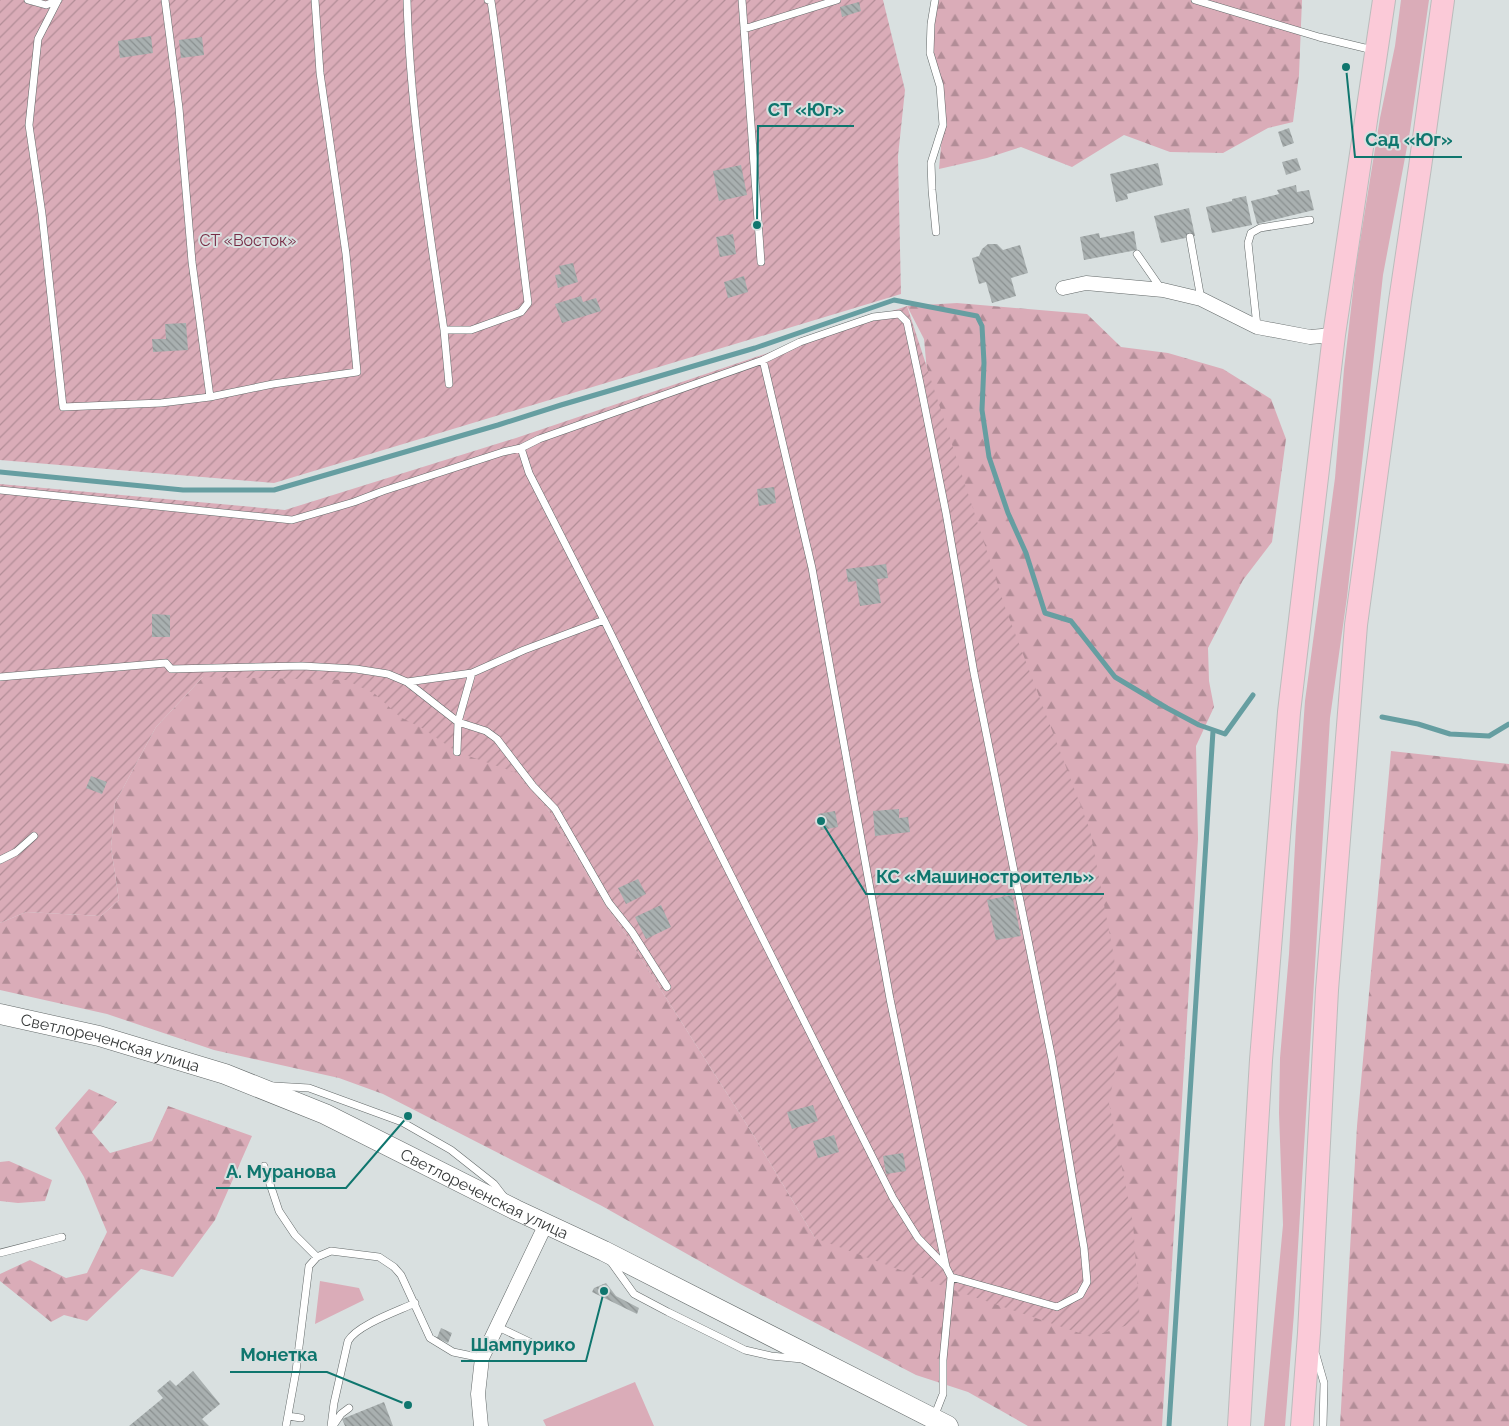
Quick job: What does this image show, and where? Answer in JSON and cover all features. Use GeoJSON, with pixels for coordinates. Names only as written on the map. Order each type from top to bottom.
{"type":"FeatureCollection","features":[{"type":"Feature","properties":{"kind":"main road"},"geometry":{"type":"LineString","coordinates":[[1239,1426],[1261,1060],[1289,722],[1334,335],[1384,0]]}},
{"type":"Feature","properties":{"kind":"main road"},"geometry":{"type":"LineString","coordinates":[[1302,1426],[1309,1333],[1327,990],[1356,625],[1443,0]]}},
{"type":"Feature","properties":{"kind":"main road","name":"Светлореченская улица"},"geometry":{"type":"LineString","coordinates":[[0,1014],[98,1036],[225,1074],[325,1114],[604,1251],[941,1422]]}},
{"type":"Feature","properties":{"kind":"street"},"geometry":{"type":"LineString","coordinates":[[1063,288],[1086,283],[1163,290],[1200,299],[1257,326],[1310,337],[1334,335]]}},
{"type":"Feature","properties":{"kind":"street"},"geometry":{"type":"LineString","coordinates":[[482,1426],[478,1394],[482,1358],[546,1224]]}},
{"type":"Feature","properties":{"kind":"lane"},"geometry":{"type":"LineString","coordinates":[[28,0],[46,5],[58,0]]}},
{"type":"Feature","properties":{"kind":"lane"},"geometry":{"type":"LineString","coordinates":[[58,0],[38,39],[29,125],[42,214],[63,407],[161,403],[210,397],[273,384],[357,372],[346,254],[320,74],[315,0]]}},
{"type":"Feature","properties":{"kind":"lane"},"geometry":{"type":"LineString","coordinates":[[165,0],[179,108],[192,262],[210,397]]}},
{"type":"Feature","properties":{"kind":"lane"},"geometry":{"type":"LineString","coordinates":[[407,0],[409,51],[419,159],[444,330],[449,384]]}},
{"type":"Feature","properties":{"kind":"lane"},"geometry":{"type":"LineString","coordinates":[[444,330],[471,330],[521,312],[528,303],[500,62],[491,1],[488,0]]}},
{"type":"Feature","properties":{"kind":"lane"},"geometry":{"type":"LineString","coordinates":[[742,0],[761,262]]}},
{"type":"Feature","properties":{"kind":"lane"},"geometry":{"type":"LineString","coordinates":[[744,29],[837,0]]}},
{"type":"Feature","properties":{"kind":"lane"},"geometry":{"type":"LineString","coordinates":[[936,0],[931,24],[930,53],[940,86],[943,125],[931,163],[936,232]]}},
{"type":"Feature","properties":{"kind":"lane"},"geometry":{"type":"LineString","coordinates":[[1195,0],[1319,37],[1376,51]]}},
{"type":"Feature","properties":{"kind":"lane"},"geometry":{"type":"LineString","coordinates":[[1257,326],[1248,243],[1251,234],[1260,228],[1310,220]]}},
{"type":"Feature","properties":{"kind":"lane"},"geometry":{"type":"LineString","coordinates":[[1190,237],[1200,299]]}},
{"type":"Feature","properties":{"kind":"lane"},"geometry":{"type":"LineString","coordinates":[[1137,254],[1163,290]]}},
{"type":"Feature","properties":{"kind":"lane"},"geometry":{"type":"LineString","coordinates":[[0,490],[292,520],[354,502],[503,452],[521,448],[538,439],[764,360],[800,342],[873,317],[899,314],[907,322],[948,522],[977,692],[1052,1059],[1084,1248],[1087,1282],[1080,1295],[1057,1307],[951,1277]]}},
{"type":"Feature","properties":{"kind":"lane"},"geometry":{"type":"LineString","coordinates":[[764,360],[812,568],[890,999],[946,1267],[951,1277],[943,1360],[941,1422]]}},
{"type":"Feature","properties":{"kind":"lane"},"geometry":{"type":"LineString","coordinates":[[521,448],[529,473],[893,1198],[918,1238],[946,1267]]}},
{"type":"Feature","properties":{"kind":"lane"},"geometry":{"type":"LineString","coordinates":[[407,682],[472,673],[524,650],[604,620]]}},
{"type":"Feature","properties":{"kind":"lane"},"geometry":{"type":"LineString","coordinates":[[0,677],[166,663],[171,669],[302,666],[356,669],[388,674],[407,682],[458,722],[486,731],[497,739],[533,786],[554,809],[609,903],[632,932],[667,987]]}},
{"type":"Feature","properties":{"kind":"lane"},"geometry":{"type":"LineString","coordinates":[[457,752],[458,722],[472,673]]}},
{"type":"Feature","properties":{"kind":"lane"},"geometry":{"type":"LineString","coordinates":[[0,860],[16,852],[34,836]]}},
{"type":"Feature","properties":{"kind":"lane"},"geometry":{"type":"LineString","coordinates":[[256,1085],[309,1088],[402,1122],[458,1156],[494,1184],[511,1207]]}},
{"type":"Feature","properties":{"kind":"lane"},"geometry":{"type":"LineString","coordinates":[[264,1166],[279,1211],[295,1235],[317,1256]]}},
{"type":"Feature","properties":{"kind":"lane"},"geometry":{"type":"LineString","coordinates":[[0,1253],[62,1237]]}},
{"type":"Feature","properties":{"kind":"lane"},"geometry":{"type":"LineString","coordinates":[[286,1426],[296,1371],[309,1266],[317,1256],[331,1251],[380,1257],[394,1267],[401,1275],[430,1338],[453,1352],[482,1358]]}},
{"type":"Feature","properties":{"kind":"lane"},"geometry":{"type":"LineString","coordinates":[[332,1426],[334,1403],[351,1335],[360,1328],[415,1303]]}},
{"type":"Feature","properties":{"kind":"lane"},"geometry":{"type":"LineString","coordinates":[[496,1326],[538,1346]]}},
{"type":"Feature","properties":{"kind":"lane"},"geometry":{"type":"LineString","coordinates":[[1309,1333],[1324,1383],[1323,1426]]}},
{"type":"Feature","properties":{"kind":"lane"},"geometry":{"type":"LineString","coordinates":[[332,1426],[341,1414],[349,1408]]}},
{"type":"Feature","properties":{"kind":"lane"},"geometry":{"type":"LineString","coordinates":[[288,1416],[301,1418]]}},
{"type":"Feature","properties":{"kind":"green space","name":"СТ «Восток»"},"geometry":{"type":"Polygon","coordinates":[[[0,0],[883,0],[905,90],[898,156],[901,294],[274,483],[0,460],[0,0]]]}},
{"type":"Feature","properties":{"kind":"green space"},"geometry":{"type":"Polygon","coordinates":[[[937,0],[1302,0],[1299,75],[1293,122],[1268,128],[1223,153],[1170,152],[1124,135],[1072,167],[1021,147],[987,158],[939,169],[945,101],[930,53],[937,0]]]}},
{"type":"Feature","properties":{"kind":"green space"},"geometry":{"type":"Polygon","coordinates":[[[1401,0],[1429,0],[1410,131],[1383,275],[1347,597],[1330,718],[1294,1313],[1285,1426],[1264,1426],[1283,1225],[1279,1113],[1280,1058],[1289,954],[1305,701],[1335,478],[1344,369],[1356,266],[1380,118],[1395,46],[1401,0]]]}},
{"type":"Feature","properties":{"kind":"green space"},"geometry":{"type":"Polygon","coordinates":[[[957,303],[1087,314],[1121,347],[1168,353],[1223,369],[1271,399],[1286,439],[1272,542],[1243,580],[1208,648],[1209,681],[1214,707],[1196,746],[1198,839],[1162,1426],[1028,1426],[968,1392],[916,1375],[742,1285],[602,1206],[383,1094],[339,1078],[214,1050],[107,1014],[0,990],[0,923],[26,912],[101,916],[119,900],[111,847],[115,803],[156,727],[203,677],[408,633],[549,811],[607,907],[754,1136],[815,1238],[932,426],[924,339],[907,306],[957,303]]]}},
{"type":"Feature","properties":{"kind":"green space"},"geometry":{"type":"Polygon","coordinates":[[[907,306],[1005,607],[1090,830],[1114,957],[1121,1039],[1109,1103],[1133,1223],[1140,1321],[1091,1337],[951,1289],[815,1238],[754,1136],[607,907],[549,811],[517,773],[457,752],[422,728],[400,717],[375,694],[346,680],[203,677],[156,727],[115,803],[111,847],[119,900],[101,916],[26,912],[0,923],[0,484],[285,510],[516,438],[907,306]]]}},
{"type":"Feature","properties":{"kind":"green space"},"geometry":{"type":"Polygon","coordinates":[[[1391,751],[1509,764],[1509,1426],[1340,1426],[1357,1126],[1391,751]]]}},
{"type":"Feature","properties":{"kind":"green space"},"geometry":{"type":"Polygon","coordinates":[[[89,1089],[117,1102],[92,1132],[110,1153],[152,1141],[168,1106],[252,1136],[215,1220],[173,1277],[141,1269],[87,1321],[64,1315],[51,1322],[0,1281],[0,1274],[30,1260],[66,1278],[87,1273],[107,1232],[84,1177],[55,1128],[89,1089]]]}},
{"type":"Feature","properties":{"kind":"green space"},"geometry":{"type":"Polygon","coordinates":[[[9,1161],[52,1180],[45,1201],[18,1203],[0,1201],[0,1162],[9,1161]]]}},
{"type":"Feature","properties":{"kind":"green space"},"geometry":{"type":"Polygon","coordinates":[[[320,1281],[359,1288],[364,1300],[315,1324],[320,1281]]]}},
{"type":"Feature","properties":{"kind":"green space"},"geometry":{"type":"Polygon","coordinates":[[[635,1382],[654,1426],[546,1426],[543,1420],[635,1382]]]}},
{"type":"Feature","properties":{"kind":"building"},"geometry":{"type":"Polygon","coordinates":[[[859,2],[861,11],[842,17],[840,7],[859,2]]]}},
{"type":"Feature","properties":{"kind":"building"},"geometry":{"type":"Polygon","coordinates":[[[151,36],[153,53],[120,58],[118,41],[151,36]]]}},
{"type":"Feature","properties":{"kind":"building"},"geometry":{"type":"Polygon","coordinates":[[[202,37],[204,55],[181,58],[179,40],[202,37]]]}},
{"type":"Feature","properties":{"kind":"building"},"geometry":{"type":"Polygon","coordinates":[[[1289,128],[1294,143],[1283,147],[1278,132],[1289,128]]]}},
{"type":"Feature","properties":{"kind":"building"},"geometry":{"type":"Polygon","coordinates":[[[1297,158],[1301,170],[1286,175],[1282,162],[1297,158]]]}},
{"type":"Feature","properties":{"kind":"building"},"geometry":{"type":"Polygon","coordinates":[[[1158,163],[1163,185],[1127,194],[1128,199],[1116,202],[1110,174],[1158,163]]]}},
{"type":"Feature","properties":{"kind":"building"},"geometry":{"type":"Polygon","coordinates":[[[741,165],[747,195],[719,201],[713,171],[741,165]]]}},
{"type":"Feature","properties":{"kind":"building"},"geometry":{"type":"Polygon","coordinates":[[[1296,185],[1297,192],[1309,190],[1314,210],[1257,224],[1251,201],[1279,194],[1277,190],[1296,185]]]}},
{"type":"Feature","properties":{"kind":"building"},"geometry":{"type":"Polygon","coordinates":[[[1246,196],[1252,225],[1212,233],[1206,207],[1246,196]]]}},
{"type":"Feature","properties":{"kind":"building"},"geometry":{"type":"Polygon","coordinates":[[[1189,208],[1195,236],[1161,243],[1154,216],[1189,208]]]}},
{"type":"Feature","properties":{"kind":"building"},"geometry":{"type":"Polygon","coordinates":[[[1134,231],[1137,250],[1084,260],[1080,237],[1099,233],[1100,238],[1134,231]]]}},
{"type":"Feature","properties":{"kind":"building"},"geometry":{"type":"Polygon","coordinates":[[[733,234],[736,254],[720,257],[716,237],[733,234]]]}},
{"type":"Feature","properties":{"kind":"building"},"geometry":{"type":"Polygon","coordinates":[[[988,244],[997,244],[1003,250],[1020,245],[1028,273],[1011,278],[1016,296],[992,303],[986,282],[979,284],[972,258],[979,256],[982,249],[988,244]]]}},
{"type":"Feature","properties":{"kind":"building"},"geometry":{"type":"Polygon","coordinates":[[[573,263],[578,282],[558,288],[555,275],[561,274],[559,266],[573,263]]]}},
{"type":"Feature","properties":{"kind":"building"},"geometry":{"type":"Polygon","coordinates":[[[744,276],[748,292],[728,298],[724,282],[744,276]]]}},
{"type":"Feature","properties":{"kind":"building"},"geometry":{"type":"Polygon","coordinates":[[[581,296],[583,302],[596,298],[601,311],[562,323],[555,304],[581,296]]]}},
{"type":"Feature","properties":{"kind":"building"},"geometry":{"type":"Polygon","coordinates":[[[186,323],[188,350],[153,352],[152,339],[166,339],[165,324],[186,323]]]}},
{"type":"Feature","properties":{"kind":"building"},"geometry":{"type":"Polygon","coordinates":[[[774,487],[776,503],[759,506],[757,489],[774,487]]]}},
{"type":"Feature","properties":{"kind":"building"},"geometry":{"type":"Polygon","coordinates":[[[886,564],[888,578],[877,579],[881,603],[860,606],[856,581],[848,582],[846,569],[886,564]]]}},
{"type":"Feature","properties":{"kind":"building"},"geometry":{"type":"Polygon","coordinates":[[[152,614],[170,615],[170,637],[152,637],[152,614]]]}},
{"type":"Feature","properties":{"kind":"building"},"geometry":{"type":"Polygon","coordinates":[[[91,776],[107,782],[102,794],[86,788],[91,776]]]}},
{"type":"Feature","properties":{"kind":"building"},"geometry":{"type":"Polygon","coordinates":[[[899,809],[899,818],[908,817],[910,832],[875,836],[873,811],[899,809]]]}},
{"type":"Feature","properties":{"kind":"building"},"geometry":{"type":"Polygon","coordinates":[[[835,811],[838,827],[821,830],[818,814],[835,811]]]}},
{"type":"Feature","properties":{"kind":"building"},"geometry":{"type":"Polygon","coordinates":[[[638,879],[646,894],[626,904],[618,888],[638,879]]]}},
{"type":"Feature","properties":{"kind":"building"},"geometry":{"type":"Polygon","coordinates":[[[1012,895],[1021,936],[996,940],[987,900],[1012,895]]]}},
{"type":"Feature","properties":{"kind":"building"},"geometry":{"type":"Polygon","coordinates":[[[661,905],[671,927],[646,939],[635,917],[661,905]]]}},
{"type":"Feature","properties":{"kind":"building"},"geometry":{"type":"Polygon","coordinates":[[[813,1105],[818,1121],[792,1129],[787,1112],[813,1105]]]}},
{"type":"Feature","properties":{"kind":"building"},"geometry":{"type":"Polygon","coordinates":[[[834,1135],[839,1152],[818,1158],[813,1141],[834,1135]]]}},
{"type":"Feature","properties":{"kind":"building"},"geometry":{"type":"Polygon","coordinates":[[[903,1153],[906,1171],[886,1174],[883,1156],[903,1153]]]}},
{"type":"Feature","properties":{"kind":"building"},"geometry":{"type":"Polygon","coordinates":[[[606,1283],[616,1296],[639,1308],[637,1314],[592,1292],[594,1288],[606,1283]]]}},
{"type":"Feature","properties":{"kind":"building"},"geometry":{"type":"Polygon","coordinates":[[[441,1328],[452,1333],[448,1343],[437,1338],[441,1328]]]}},
{"type":"Feature","properties":{"kind":"building"},"geometry":{"type":"Polygon","coordinates":[[[193,1371],[220,1404],[202,1419],[209,1426],[129,1426],[163,1398],[157,1391],[170,1380],[176,1386],[193,1371]]]}},
{"type":"Feature","properties":{"kind":"building"},"geometry":{"type":"Polygon","coordinates":[[[384,1402],[393,1426],[345,1426],[342,1419],[384,1402]]]}},
{"type":"Feature","properties":{"kind":"waterway"},"geometry":{"type":"LineString","coordinates":[[0,472],[183,490],[274,490],[755,348],[894,300],[977,316],[982,326],[984,363],[982,410],[989,457],[1008,513],[1026,553],[1045,613],[1071,621],[1115,677],[1199,725],[1225,734],[1253,695]]}},
{"type":"Feature","properties":{"kind":"waterway"},"geometry":{"type":"LineString","coordinates":[[1382,717],[1418,724],[1450,734],[1489,736],[1509,724]]}},
{"type":"Feature","properties":{"kind":"waterway"},"geometry":{"type":"LineString","coordinates":[[1169,1426],[1213,731]]}},
{"type":"Feature","properties":{"kind":"place","name":"Сад «Юг»"},"geometry":{"type":"Point","coordinates":[1346,67]}},
{"type":"Feature","properties":{"kind":"place","name":"СТ «Юг»"},"geometry":{"type":"Point","coordinates":[757,225]}},
{"type":"Feature","properties":{"kind":"place","name":"КС «Машиностроитель»"},"geometry":{"type":"Point","coordinates":[821,821]}},
{"type":"Feature","properties":{"kind":"place","name":"А. Муранова"},"geometry":{"type":"Point","coordinates":[408,1116]}},
{"type":"Feature","properties":{"kind":"place","name":"Шампурико"},"geometry":{"type":"Point","coordinates":[604,1291]}},
{"type":"Feature","properties":{"kind":"place","name":"Монетка"},"geometry":{"type":"Point","coordinates":[408,1405]}}]}
